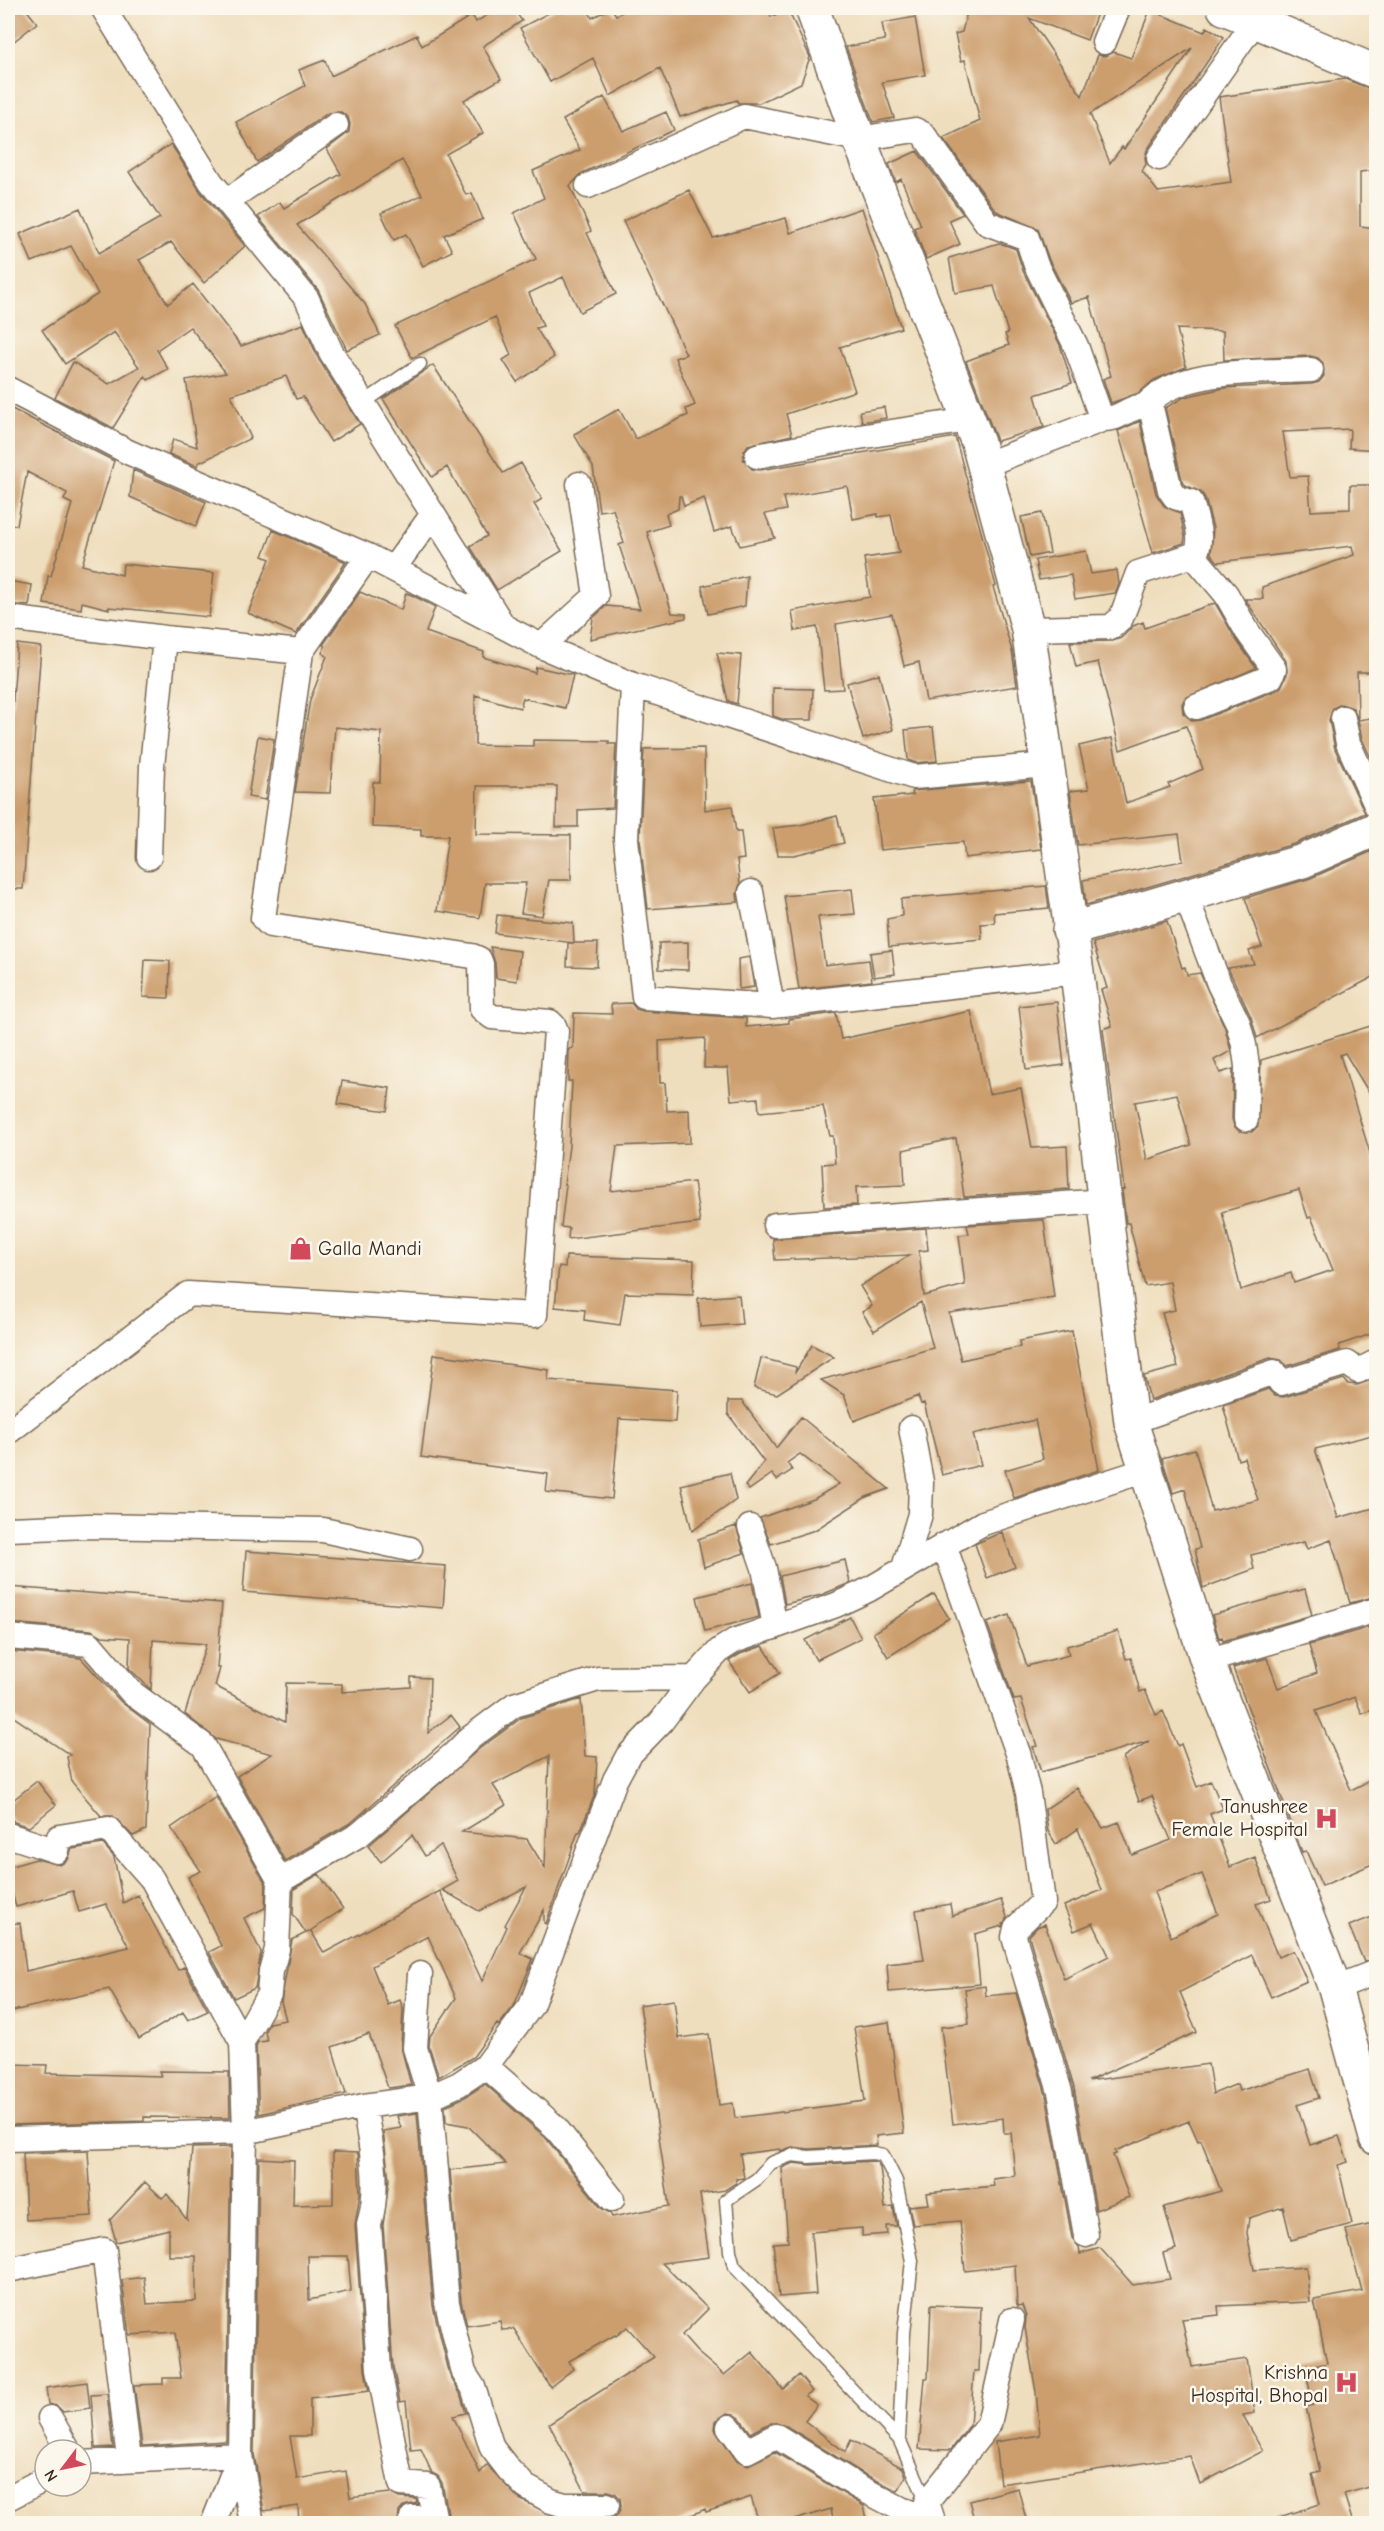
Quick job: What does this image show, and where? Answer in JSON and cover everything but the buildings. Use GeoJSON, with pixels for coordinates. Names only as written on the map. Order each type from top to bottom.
{"type":"FeatureCollection","features":[{"type":"Feature","properties":{"kind":"main road"},"geometry":{"type":"LineString","coordinates":[[812,8],[859,139],[969,420],[984,465],[1028,629],[1069,930],[1077,972],[1131,1422],[1207,1661],[1335,1988],[1377,2138]]}},
{"type":"Feature","properties":{"kind":"main road"},"geometry":{"type":"LineString","coordinates":[[1224,8],[1377,72]]}},
{"type":"Feature","properties":{"kind":"main road"},"geometry":{"type":"LineString","coordinates":[[1069,930],[1303,861],[1377,829]]}},
{"type":"Feature","properties":{"kind":"street"},"geometry":{"type":"LineString","coordinates":[[104,8],[211,182],[307,299],[331,352],[502,624]]}},
{"type":"Feature","properties":{"kind":"street"},"geometry":{"type":"LineString","coordinates":[[1104,42],[1118,8]]}},
{"type":"Feature","properties":{"kind":"street"},"geometry":{"type":"LineString","coordinates":[[1159,158],[1256,20]]}},
{"type":"Feature","properties":{"kind":"street"},"geometry":{"type":"LineString","coordinates":[[588,186],[744,116],[859,139],[915,130],[923,134],[987,223],[1027,237],[1036,265],[1076,346],[1099,412],[1104,419]]}},
{"type":"Feature","properties":{"kind":"street"},"geometry":{"type":"LineString","coordinates":[[227,201],[336,125]]}},
{"type":"Feature","properties":{"kind":"street"},"geometry":{"type":"LineString","coordinates":[[984,465],[1104,419],[1145,406],[1155,395],[1167,388],[1196,377],[1311,370]]}},
{"type":"Feature","properties":{"kind":"street"},"geometry":{"type":"LineString","coordinates":[[8,389],[128,452],[368,556],[541,646],[633,685],[914,777],[1047,765]]}},
{"type":"Feature","properties":{"kind":"street"},"geometry":{"type":"LineString","coordinates":[[1028,629],[1111,627],[1121,618],[1138,573],[1193,555],[1197,551],[1199,540],[1191,501],[1175,497],[1170,490],[1152,412],[1145,406]]}},
{"type":"Feature","properties":{"kind":"street"},"geometry":{"type":"LineString","coordinates":[[757,456],[846,439],[969,420]]}},
{"type":"Feature","properties":{"kind":"street"},"geometry":{"type":"LineString","coordinates":[[541,646],[596,596],[579,484]]}},
{"type":"Feature","properties":{"kind":"street"},"geometry":{"type":"LineString","coordinates":[[393,569],[433,514]]}},
{"type":"Feature","properties":{"kind":"street"},"geometry":{"type":"LineString","coordinates":[[1193,555],[1227,594],[1247,631],[1274,669],[1271,676],[1196,707]]}},
{"type":"Feature","properties":{"kind":"street"},"geometry":{"type":"LineString","coordinates":[[8,1432],[188,1294],[535,1315],[556,1032],[554,1026],[550,1022],[492,1017],[487,1014],[482,1009],[481,963],[479,959],[472,956],[270,925],[262,918],[301,652],[368,556]]}},
{"type":"Feature","properties":{"kind":"street"},"geometry":{"type":"LineString","coordinates":[[8,618],[301,652]]}},
{"type":"Feature","properties":{"kind":"street"},"geometry":{"type":"LineString","coordinates":[[149,857],[152,766],[165,638]]}},
{"type":"Feature","properties":{"kind":"street"},"geometry":{"type":"LineString","coordinates":[[633,685],[626,839],[644,997],[772,1006],[1077,972]]}},
{"type":"Feature","properties":{"kind":"street"},"geometry":{"type":"LineString","coordinates":[[1343,718],[1348,743],[1377,805]]}},
{"type":"Feature","properties":{"kind":"street"},"geometry":{"type":"LineString","coordinates":[[751,892],[772,1006]]}},
{"type":"Feature","properties":{"kind":"street"},"geometry":{"type":"LineString","coordinates":[[1186,896],[1219,984],[1238,1023],[1244,1045],[1247,1066],[1246,1119]]}},
{"type":"Feature","properties":{"kind":"street"},"geometry":{"type":"LineString","coordinates":[[775,1225],[1104,1201]]}},
{"type":"Feature","properties":{"kind":"street"},"geometry":{"type":"LineString","coordinates":[[1131,1422],[1275,1372],[1281,1383],[1347,1363],[1358,1371],[1377,1362]]}},
{"type":"Feature","properties":{"kind":"street"},"geometry":{"type":"LineString","coordinates":[[904,1568],[920,1514],[921,1482],[911,1428]]}},
{"type":"Feature","properties":{"kind":"street"},"geometry":{"type":"LineString","coordinates":[[8,2139],[245,2132],[364,2106],[429,2097],[459,2084],[486,2066],[531,2006],[615,1780],[628,1756],[661,1722],[694,1678],[720,1650],[734,1641],[836,1605],[868,1590],[984,1523],[1146,1470]]}},
{"type":"Feature","properties":{"kind":"street"},"geometry":{"type":"LineString","coordinates":[[8,1529],[89,1527],[323,1530],[410,1549]]}},
{"type":"Feature","properties":{"kind":"street"},"geometry":{"type":"LineString","coordinates":[[750,1527],[764,1568],[775,1627]]}},
{"type":"Feature","properties":{"kind":"street"},"geometry":{"type":"LineString","coordinates":[[944,1545],[1019,1756],[1028,1793],[1043,1902],[1016,1928],[1014,1937],[1060,2092],[1086,2235]]}},
{"type":"Feature","properties":{"kind":"street"},"geometry":{"type":"LineString","coordinates":[[1207,1661],[1377,1610]]}},
{"type":"Feature","properties":{"kind":"street"},"geometry":{"type":"LineString","coordinates":[[8,1637],[90,1644],[132,1693],[203,1745],[280,1881],[277,1949],[271,1971],[269,1994],[242,2042]]}},
{"type":"Feature","properties":{"kind":"street"},"geometry":{"type":"LineString","coordinates":[[280,1881],[360,1834],[470,1738],[514,1706],[598,1679],[694,1678]]}},
{"type":"Feature","properties":{"kind":"street"},"geometry":{"type":"LineString","coordinates":[[8,1835],[57,1851],[59,1837],[108,1829],[152,1879],[242,2042],[245,2132],[240,2455],[252,2523]]}},
{"type":"Feature","properties":{"kind":"street"},"geometry":{"type":"LineString","coordinates":[[1335,1988],[1377,1972]]}},
{"type":"Feature","properties":{"kind":"street"},"geometry":{"type":"LineString","coordinates":[[420,1974],[415,2048],[429,2097],[449,2316],[464,2373],[473,2387],[492,2448],[508,2470],[526,2487],[538,2495],[565,2505],[607,2505]]}},
{"type":"Feature","properties":{"kind":"street"},"geometry":{"type":"LineString","coordinates":[[486,2066],[555,2127],[612,2199]]}},
{"type":"Feature","properties":{"kind":"street"},"geometry":{"type":"LineString","coordinates":[[364,2106],[377,2179],[375,2206],[369,2224],[379,2369],[402,2484],[428,2486],[434,2516],[412,2518],[413,2523]]}},
{"type":"Feature","properties":{"kind":"street"},"geometry":{"type":"LineString","coordinates":[[8,2270],[104,2250],[129,2459]]}},
{"type":"Feature","properties":{"kind":"street"},"geometry":{"type":"LineString","coordinates":[[729,2427],[747,2451],[771,2437],[781,2437],[857,2486],[901,2509],[931,2515],[989,2424],[1012,2320]]}},
{"type":"Feature","properties":{"kind":"street"},"geometry":{"type":"LineString","coordinates":[[50,2418],[61,2438]]}},
{"type":"Feature","properties":{"kind":"street"},"geometry":{"type":"LineString","coordinates":[[93,2462],[240,2455]]}},
{"type":"Feature","properties":{"kind":"street"},"geometry":{"type":"LineString","coordinates":[[213,2523],[240,2455]]}},
{"type":"Feature","properties":{"kind":"street"},"geometry":{"type":"LineString","coordinates":[[8,2498],[33,2485]]}},
{"type":"Feature","properties":{"kind":"lane"},"geometry":{"type":"LineString","coordinates":[[363,403],[420,364]]}},
{"type":"Feature","properties":{"kind":"lane"},"geometry":{"type":"LineString","coordinates":[[899,2439],[904,2332],[912,2261],[896,2181],[891,2169],[883,2155],[873,2153],[809,2157],[792,2155],[771,2163],[757,2179],[726,2200],[730,2251],[734,2266],[899,2439],[931,2515]]}},
{"type":"Feature","properties":{"kind":"place","name":"Galla Mandi"},"geometry":{"type":"Point","coordinates":[300,1248]}},
{"type":"Feature","properties":{"kind":"place","name":"Tanushree Female Hospital"},"geometry":{"type":"Point","coordinates":[1326,1818]}},
{"type":"Feature","properties":{"kind":"place","name":"Krishna Hospital, Bhopal"},"geometry":{"type":"Point","coordinates":[1346,2383]}}]}
